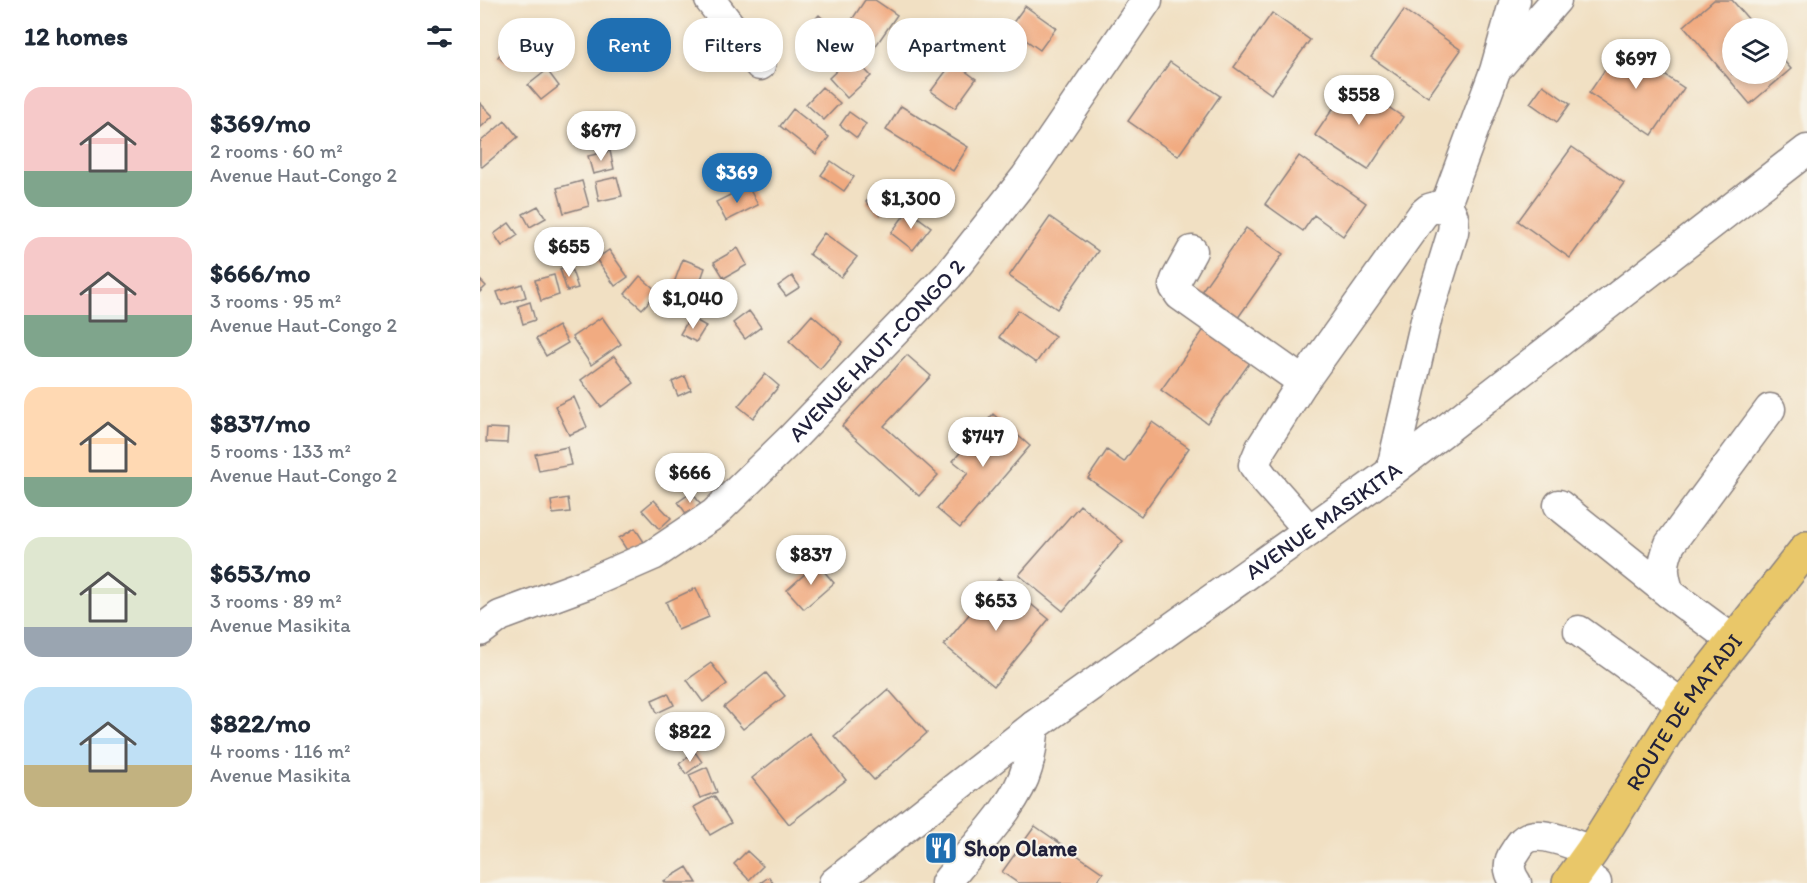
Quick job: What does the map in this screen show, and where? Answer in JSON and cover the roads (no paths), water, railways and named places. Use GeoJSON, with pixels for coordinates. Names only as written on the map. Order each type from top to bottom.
{"type":"FeatureCollection","features":[{"type":"Feature","properties":{"kind":"main road","name":"ROUTE DE MATADI"},"geometry":{"type":"LineString","coordinates":[[1584,872],[1683,705],[1807,548]]}},
{"type":"Feature","properties":{"kind":"street"},"geometry":{"type":"LineString","coordinates":[[710,0],[724,18]]}},
{"type":"Feature","properties":{"kind":"street","name":"AVENUE HAUT-CONGO 2"},"geometry":{"type":"LineString","coordinates":[[480,631],[500,616],[589,583],[653,555],[714,514],[793,437],[948,276],[1026,177],[1147,0]]}},
{"type":"Feature","properties":{"kind":"street"},"geometry":{"type":"LineString","coordinates":[[1446,204],[1495,71],[1515,0]]}},
{"type":"Feature","properties":{"kind":"street"},"geometry":{"type":"LineString","coordinates":[[1495,71],[1556,0]]}},
{"type":"Feature","properties":{"kind":"street","name":"AVENUE MASIKITA"},"geometry":{"type":"LineString","coordinates":[[834,883],[1034,726],[1391,472],[1807,150]]}},
{"type":"Feature","properties":{"kind":"street"},"geometry":{"type":"LineString","coordinates":[[1309,530],[1254,465],[1261,448],[1303,382],[1423,214],[1429,209],[1446,204]]}},
{"type":"Feature","properties":{"kind":"street"},"geometry":{"type":"LineString","coordinates":[[1391,472],[1427,316],[1453,232],[1455,222],[1446,204]]}},
{"type":"Feature","properties":{"kind":"street"},"geometry":{"type":"LineString","coordinates":[[1192,251],[1174,286],[1180,295],[1303,382]]}},
{"type":"Feature","properties":{"kind":"street"},"geometry":{"type":"LineString","coordinates":[[1669,593],[1663,576],[1663,561],[1670,544],[1770,409]]}},
{"type":"Feature","properties":{"kind":"street"},"geometry":{"type":"LineString","coordinates":[[1559,505],[1734,642]]}},
{"type":"Feature","properties":{"kind":"street"},"geometry":{"type":"LineString","coordinates":[[1579,631],[1683,705]]}},
{"type":"Feature","properties":{"kind":"street"},"geometry":{"type":"LineString","coordinates":[[946,883],[1019,788],[1027,768],[1034,726]]}},
{"type":"Feature","properties":{"kind":"street"},"geometry":{"type":"LineString","coordinates":[[1516,883],[1511,876],[1510,859],[1524,840],[1532,836],[1543,835],[1584,872]]}},
{"type":"Feature","properties":{"kind":"place","name":"Shop Olame"},"geometry":{"type":"Point","coordinates":[941,848]}}]}
